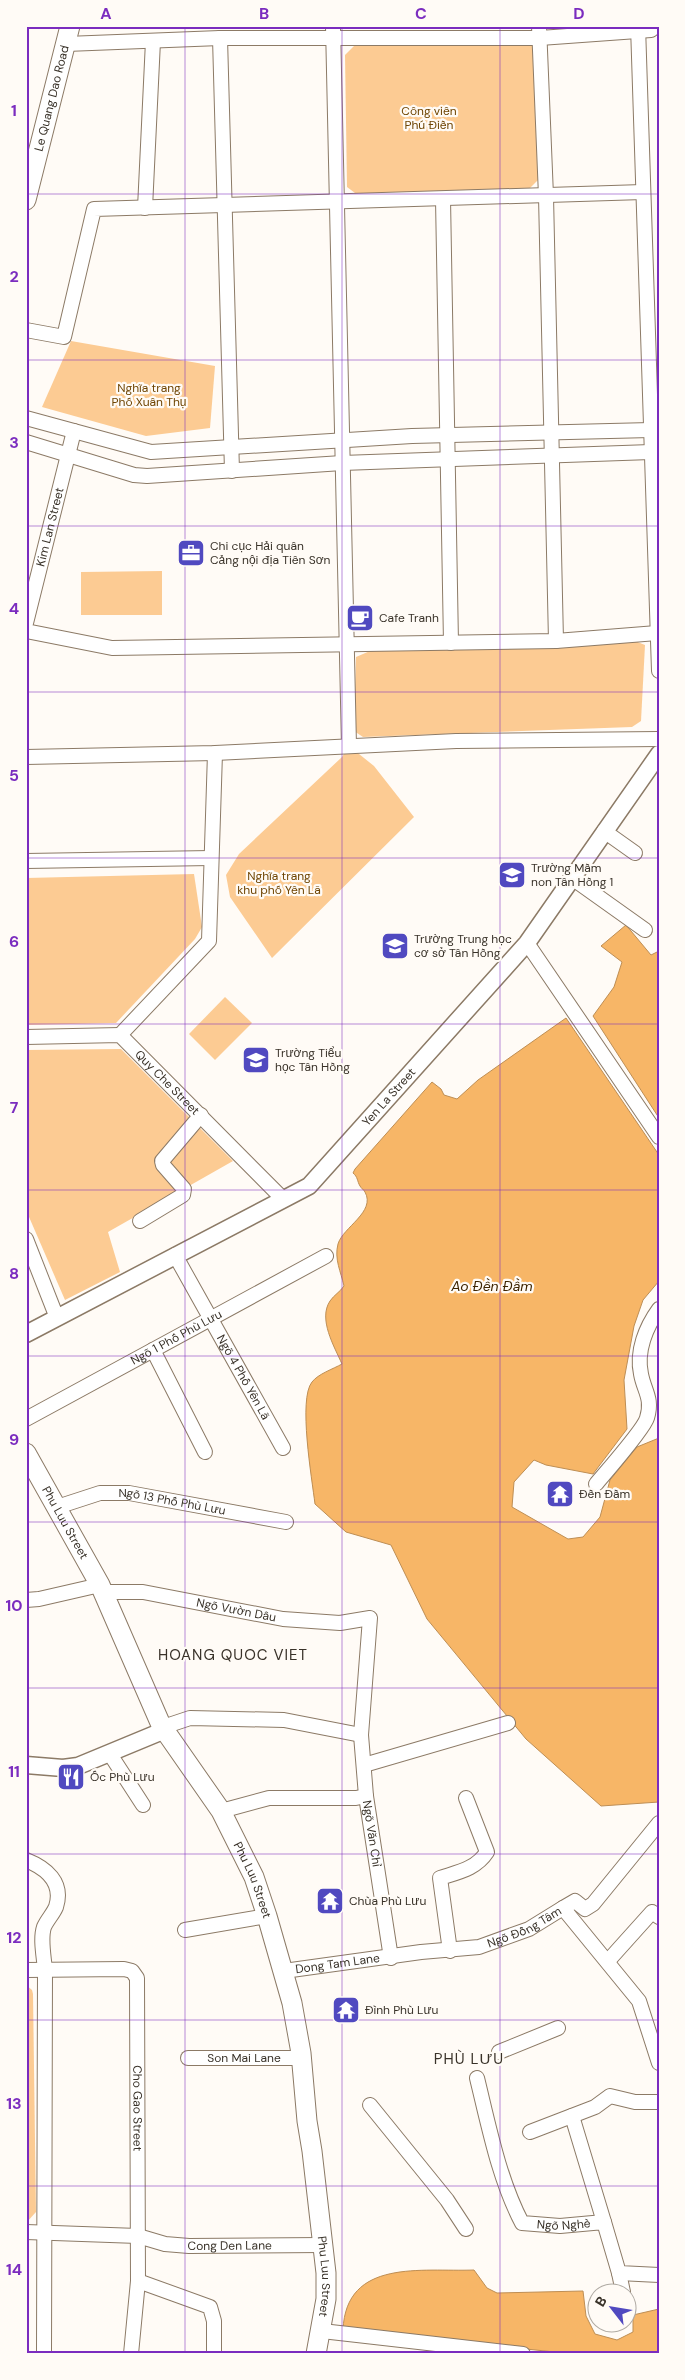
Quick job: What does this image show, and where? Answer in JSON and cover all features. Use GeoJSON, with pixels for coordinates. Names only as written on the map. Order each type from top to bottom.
{"type":"FeatureCollection","features":[{"type":"Feature","properties":{"kind":"main road","name":"Le Quang Dao Road"},"geometry":{"type":"LineString","coordinates":[[26,200],[30,171],[68,35]]}},
{"type":"Feature","properties":{"kind":"main road","name":"Phu Luu Street"},"geometry":{"type":"LineString","coordinates":[[26,1453],[101,1588],[164,1729],[221,1811],[254,1876],[267,1916],[284,1971],[301,2058],[323,2245],[326,2299],[322,2331],[316,2354]]}},
{"type":"Feature","properties":{"kind":"street"},"geometry":{"type":"LineString","coordinates":[[68,35],[153,41],[333,32],[539,32],[638,28],[651,30],[656,26]]}},
{"type":"Feature","properties":{"kind":"street"},"geometry":{"type":"LineString","coordinates":[[638,28],[659,671]]}},
{"type":"Feature","properties":{"kind":"street"},"geometry":{"type":"LineString","coordinates":[[333,32],[349,746]]}},
{"type":"Feature","properties":{"kind":"street"},"geometry":{"type":"LineString","coordinates":[[539,32],[546,196],[556,641]]}},
{"type":"Feature","properties":{"kind":"street"},"geometry":{"type":"LineString","coordinates":[[220,38],[232,471]]}},
{"type":"Feature","properties":{"kind":"street"},"geometry":{"type":"LineString","coordinates":[[145,208],[153,41]]}},
{"type":"Feature","properties":{"kind":"street"},"geometry":{"type":"LineString","coordinates":[[26,330],[64,337],[94,209],[338,203],[643,192]]}},
{"type":"Feature","properties":{"kind":"street"},"geometry":{"type":"LineString","coordinates":[[443,199],[450,643]]}},
{"type":"Feature","properties":{"kind":"street"},"geometry":{"type":"LineString","coordinates":[[26,418],[151,452],[447,434],[651,430]]}},
{"type":"Feature","properties":{"kind":"street","name":"Kim Lan Street"},"geometry":{"type":"LineString","coordinates":[[26,623],[74,432]]}},
{"type":"Feature","properties":{"kind":"street"},"geometry":{"type":"LineString","coordinates":[[26,442],[134,475],[147,476],[342,463],[651,452]]}},
{"type":"Feature","properties":{"kind":"street"},"geometry":{"type":"LineString","coordinates":[[26,631],[112,648],[556,641],[657,632]]}},
{"type":"Feature","properties":{"kind":"street"},"geometry":{"type":"LineString","coordinates":[[26,757],[215,752],[456,741],[659,740]]}},
{"type":"Feature","properties":{"kind":"street"},"geometry":{"type":"LineString","coordinates":[[26,1037],[120,1035],[209,941],[215,752]]}},
{"type":"Feature","properties":{"kind":"street","name":"Yen La Street"},"geometry":{"type":"LineString","coordinates":[[26,1334],[282,1198],[309,1186],[527,942],[659,754]]}},
{"type":"Feature","properties":{"kind":"street"},"geometry":{"type":"LineString","coordinates":[[604,831],[635,853]]}},
{"type":"Feature","properties":{"kind":"street"},"geometry":{"type":"LineString","coordinates":[[26,861],[211,858]]}},
{"type":"Feature","properties":{"kind":"street"},"geometry":{"type":"LineString","coordinates":[[572,878],[645,930]]}},
{"type":"Feature","properties":{"kind":"street"},"geometry":{"type":"LineString","coordinates":[[527,942],[659,1137]]}},
{"type":"Feature","properties":{"kind":"street","name":"Quy Che Street"},"geometry":{"type":"LineString","coordinates":[[120,1035],[282,1198]]}},
{"type":"Feature","properties":{"kind":"street"},"geometry":{"type":"LineString","coordinates":[[140,1221],[183,1195],[184,1190],[163,1166],[162,1161],[201,1115]]}},
{"type":"Feature","properties":{"kind":"street"},"geometry":{"type":"LineString","coordinates":[[26,1239],[57,1318]]}},
{"type":"Feature","properties":{"kind":"street","name":"Ngõ 4 Phố Yên Lã"},"geometry":{"type":"LineString","coordinates":[[175,1255],[283,1448]]}},
{"type":"Feature","properties":{"kind":"street","name":"Ngõ 1 Phố Phù Lưu"},"geometry":{"type":"LineString","coordinates":[[26,1419],[326,1256]]}},
{"type":"Feature","properties":{"kind":"street"},"geometry":{"type":"LineString","coordinates":[[596,1484],[647,1419],[650,1400],[641,1373],[641,1345],[651,1320],[659,1309]]}},
{"type":"Feature","properties":{"kind":"street"},"geometry":{"type":"LineString","coordinates":[[153,1350],[205,1452]]}},
{"type":"Feature","properties":{"kind":"street","name":"Ngõ 13 Phố Phù Lưu"},"geometry":{"type":"LineString","coordinates":[[57,1507],[100,1493],[129,1493],[286,1522]]}},
{"type":"Feature","properties":{"kind":"street","name":"Ngõ Vườn Dâu"},"geometry":{"type":"LineString","coordinates":[[26,1600],[101,1588],[143,1592],[282,1619],[340,1623],[370,1618],[362,1735]]}},
{"type":"Feature","properties":{"kind":"street"},"geometry":{"type":"LineString","coordinates":[[26,1765],[63,1768],[78,1766],[110,1754],[190,1718],[284,1720],[362,1735],[366,1796]]}},
{"type":"Feature","properties":{"kind":"street"},"geometry":{"type":"LineString","coordinates":[[364,1766],[508,1723]]}},
{"type":"Feature","properties":{"kind":"street"},"geometry":{"type":"LineString","coordinates":[[110,1754],[142,1805]]}},
{"type":"Feature","properties":{"kind":"street","name":"Ngõ Văn Chỉ"},"geometry":{"type":"LineString","coordinates":[[221,1811],[269,1798],[356,1798],[366,1796],[391,1958]]}},
{"type":"Feature","properties":{"kind":"street"},"geometry":{"type":"LineString","coordinates":[[450,1951],[440,1878],[469,1869],[483,1859],[487,1852],[466,1798]]}},
{"type":"Feature","properties":{"kind":"street"},"geometry":{"type":"LineString","coordinates":[[563,1908],[575,1901],[585,1909],[593,1904],[659,1823]]}},
{"type":"Feature","properties":{"kind":"street"},"geometry":{"type":"LineString","coordinates":[[26,1860],[48,1872],[57,1889],[58,1896],[55,1908],[43,1933],[45,1970],[44,2354]]}},
{"type":"Feature","properties":{"kind":"street","name":"Ngõ Đồng Tâm"},"geometry":{"type":"LineString","coordinates":[[391,1958],[421,1952],[479,1947],[529,1929],[563,1908],[639,2001],[659,2063]]}},
{"type":"Feature","properties":{"kind":"street"},"geometry":{"type":"LineString","coordinates":[[608,1961],[652,1912],[659,1916]]}},
{"type":"Feature","properties":{"kind":"street"},"geometry":{"type":"LineString","coordinates":[[185,1930],[267,1916]]}},
{"type":"Feature","properties":{"kind":"street","name":"Dong Tam Lane"},"geometry":{"type":"LineString","coordinates":[[284,1971],[391,1958]]}},
{"type":"Feature","properties":{"kind":"street","name":"Cho Gao Street"},"geometry":{"type":"LineString","coordinates":[[26,1970],[124,1969],[132,1972],[138,1978],[138,2281],[131,2354]]}},
{"type":"Feature","properties":{"kind":"street"},"geometry":{"type":"LineString","coordinates":[[499,2052],[558,2028]]}},
{"type":"Feature","properties":{"kind":"street","name":"Son Mai Lane"},"geometry":{"type":"LineString","coordinates":[[188,2058],[301,2058]]}},
{"type":"Feature","properties":{"kind":"street","name":"Ngõ Nghè"},"geometry":{"type":"LineString","coordinates":[[477,2078],[495,2152],[513,2206],[522,2223],[560,2226],[604,2222],[621,2282]]}},
{"type":"Feature","properties":{"kind":"street"},"geometry":{"type":"LineString","coordinates":[[530,2132],[595,2107],[610,2096],[635,2102],[659,2102]]}},
{"type":"Feature","properties":{"kind":"street"},"geometry":{"type":"LineString","coordinates":[[370,2105],[447,2200],[466,2230]]}},
{"type":"Feature","properties":{"kind":"street"},"geometry":{"type":"LineString","coordinates":[[572,2116],[604,2222]]}},
{"type":"Feature","properties":{"kind":"street","name":"Cong Den Lane"},"geometry":{"type":"LineString","coordinates":[[26,2232],[138,2236],[165,2244],[189,2246],[323,2245]]}},
{"type":"Feature","properties":{"kind":"street"},"geometry":{"type":"LineString","coordinates":[[619,2273],[659,2275]]}},
{"type":"Feature","properties":{"kind":"street"},"geometry":{"type":"LineString","coordinates":[[138,2281],[210,2307],[214,2322],[214,2354]]}},
{"type":"Feature","properties":{"kind":"street"},"geometry":{"type":"LineString","coordinates":[[322,2331],[523,2354]]}},
{"type":"Feature","properties":{"kind":"green space","name":"Công viên Phú Điền"},"geometry":{"type":"Polygon","coordinates":[[[534,41],[539,179],[529,189],[359,196],[347,187],[345,55],[356,44],[534,41]]]}},
{"type":"Feature","properties":{"kind":"green space","name":"Nghĩa trang Phố Xuân Thụ"},"geometry":{"type":"Polygon","coordinates":[[[71,341],[215,366],[210,428],[146,436],[42,407],[71,341]]]}},
{"type":"Feature","properties":{"kind":"green space"},"geometry":{"type":"Polygon","coordinates":[[[162,571],[162,615],[81,615],[81,572],[162,571]]]}},
{"type":"Feature","properties":{"kind":"green space"},"geometry":{"type":"Polygon","coordinates":[[[635,641],[645,645],[641,721],[632,727],[363,737],[354,731],[356,657],[370,651],[635,641]]]}},
{"type":"Feature","properties":{"kind":"green space","name":"Nghĩa trang khu phố Yên Lã"},"geometry":{"type":"Polygon","coordinates":[[[349,746],[374,766],[414,817],[272,958],[230,897],[226,875],[239,854],[342,757],[349,746]]]}},
{"type":"Feature","properties":{"kind":"green space"},"geometry":{"type":"Polygon","coordinates":[[[194,874],[202,927],[195,939],[116,1023],[26,1025],[26,878],[194,874]]]}},
{"type":"Feature","properties":{"kind":"green space"},"geometry":{"type":"Polygon","coordinates":[[[225,997],[252,1023],[215,1060],[189,1034],[225,997]]]}},
{"type":"Feature","properties":{"kind":"green space"},"geometry":{"type":"Polygon","coordinates":[[[121,1049],[233,1161],[108,1232],[120,1272],[65,1300],[26,1210],[26,1050],[121,1049]]]}},
{"type":"Feature","properties":{"kind":"green space"},"geometry":{"type":"Polygon","coordinates":[[[26,1985],[32,1990],[33,1994],[36,2212],[26,2223],[26,1985]]]}},
{"type":"Feature","properties":{"kind":"water"},"geometry":{"type":"Polygon","coordinates":[[[626,925],[651,955],[659,951],[659,1118],[593,1016],[614,987],[622,962],[601,946],[626,925]]]}},
{"type":"Feature","properties":{"kind":"water","name":"Ao Đền Đầm"},"geometry":{"type":"Polygon","coordinates":[[[566,1018],[659,1155],[659,1281],[643,1300],[634,1326],[624,1380],[627,1429],[593,1474],[546,1465],[534,1460],[514,1482],[512,1507],[568,1539],[583,1537],[600,1517],[610,1480],[637,1447],[659,1438],[659,1802],[601,1806],[526,1739],[427,1619],[391,1545],[346,1532],[315,1504],[309,1459],[306,1421],[308,1391],[315,1379],[342,1364],[328,1332],[326,1316],[330,1301],[344,1286],[337,1260],[338,1244],[363,1213],[366,1206],[365,1192],[360,1187],[353,1173],[355,1169],[432,1082],[441,1089],[444,1095],[457,1099],[478,1080],[566,1018]]]}},
{"type":"Feature","properties":{"kind":"water"},"geometry":{"type":"Polygon","coordinates":[[[432,2270],[474,2270],[487,2288],[497,2293],[583,2291],[588,2332],[594,2332],[595,2334],[617,2340],[633,2332],[638,2332],[638,2314],[659,2309],[659,2354],[574,2354],[343,2330],[347,2307],[357,2291],[372,2280],[390,2274],[432,2270]]]}},
{"type":"Feature","properties":{"kind":"place","name":"Chi cục Hải quân Cảng nội địa Tiên Sơn"},"geometry":{"type":"Point","coordinates":[191,553]}},
{"type":"Feature","properties":{"kind":"place","name":"Cafe Tranh"},"geometry":{"type":"Point","coordinates":[360,618]}},
{"type":"Feature","properties":{"kind":"place","name":"Trường Mầm non Tân Hồng 1"},"geometry":{"type":"Point","coordinates":[512,875]}},
{"type":"Feature","properties":{"kind":"place","name":"Trường Trung học cơ sở Tân Hồng"},"geometry":{"type":"Point","coordinates":[395,946]}},
{"type":"Feature","properties":{"kind":"place","name":"Trường Tiểu học Tân Hồng"},"geometry":{"type":"Point","coordinates":[256,1060]}},
{"type":"Feature","properties":{"kind":"place","name":"Đền Đầm"},"geometry":{"type":"Point","coordinates":[560,1494]}},
{"type":"Feature","properties":{"kind":"place","name":"Ốc Phù Lưu"},"geometry":{"type":"Point","coordinates":[71,1777]}},
{"type":"Feature","properties":{"kind":"place","name":"Chùa Phù Lưu"},"geometry":{"type":"Point","coordinates":[330,1901]}},
{"type":"Feature","properties":{"kind":"place","name":"Đình Phù Lưu"},"geometry":{"type":"Point","coordinates":[346,2010]}},
{"type":"Feature","properties":{"kind":"district","name":"HOANG QUOC VIET"},"geometry":{"type":"Point","coordinates":[233,1655]}},
{"type":"Feature","properties":{"kind":"district","name":"PHÙ LƯU"},"geometry":{"type":"Point","coordinates":[469,2059]}}]}
